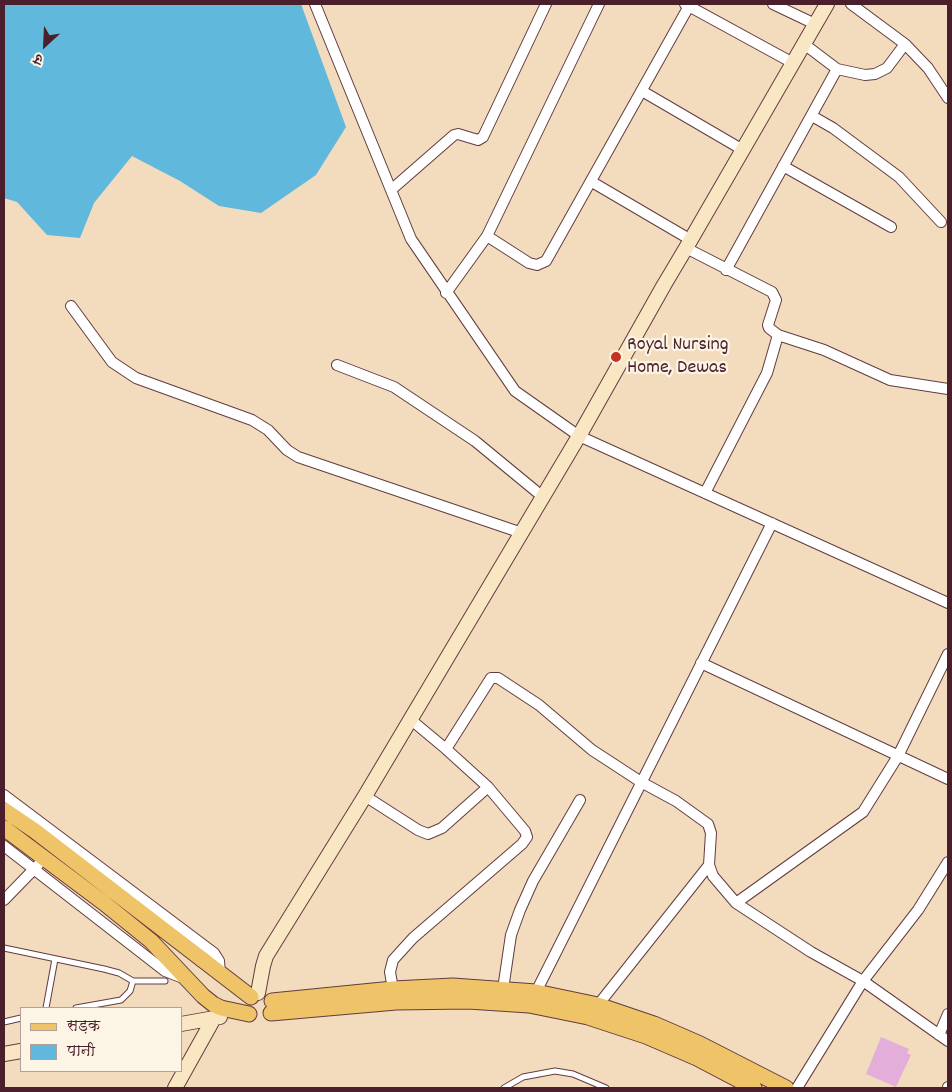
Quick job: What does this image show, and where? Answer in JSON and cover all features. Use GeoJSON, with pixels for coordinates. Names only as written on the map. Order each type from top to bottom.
{"type":"FeatureCollection","features":[{"type":"Feature","properties":{"kind":"main road"},"geometry":{"type":"LineString","coordinates":[[4,810],[35,831],[220,974],[254,995],[268,996],[272,1007],[267,1017],[261,1019],[254,1018],[245,1013],[221,1008],[213,1004],[186,979],[151,941],[104,903],[39,863],[4,828]]}},
{"type":"Feature","properties":{"kind":"main road"},"geometry":{"type":"LineString","coordinates":[[272,1007],[393,989],[452,986],[536,992],[598,1005],[654,1024],[700,1044],[786,1088]]}},
{"type":"Feature","properties":{"kind":"main road"},"geometry":{"type":"LineString","coordinates":[[245,1013],[247,1002],[254,995]]}},
{"type":"Feature","properties":{"kind":"main road"},"geometry":{"type":"LineString","coordinates":[[272,1007],[468,1001],[529,1005],[588,1017],[646,1036],[697,1058],[754,1088]]}},
{"type":"Feature","properties":{"kind":"street"},"geometry":{"type":"LineString","coordinates":[[315,4],[411,240],[515,391],[580,436],[948,603]]}},
{"type":"Feature","properties":{"kind":"street"},"geometry":{"type":"LineString","coordinates":[[391,190],[454,135],[458,134],[478,140],[483,138],[546,4]]}},
{"type":"Feature","properties":{"kind":"street"},"geometry":{"type":"LineString","coordinates":[[446,293],[488,236],[599,4]]}},
{"type":"Feature","properties":{"kind":"street"},"geometry":{"type":"LineString","coordinates":[[773,4],[815,24]]}},
{"type":"Feature","properties":{"kind":"street"},"geometry":{"type":"LineString","coordinates":[[254,995],[266,956],[365,796],[580,436],[664,285],[827,4]]}},
{"type":"Feature","properties":{"kind":"street"},"geometry":{"type":"LineString","coordinates":[[851,4],[905,44],[928,68],[948,98]]}},
{"type":"Feature","properties":{"kind":"street"},"geometry":{"type":"LineString","coordinates":[[488,236],[529,263],[537,266],[546,261],[592,182],[687,5],[793,63]]}},
{"type":"Feature","properties":{"kind":"street"},"geometry":{"type":"LineString","coordinates":[[804,44],[837,70],[865,75],[875,74],[887,68],[905,44]]}},
{"type":"Feature","properties":{"kind":"street"},"geometry":{"type":"LineString","coordinates":[[726,270],[837,70]]}},
{"type":"Feature","properties":{"kind":"street"},"geometry":{"type":"LineString","coordinates":[[642,91],[743,150]]}},
{"type":"Feature","properties":{"kind":"street"},"geometry":{"type":"LineString","coordinates":[[812,116],[833,128],[899,177],[941,222]]}},
{"type":"Feature","properties":{"kind":"street"},"geometry":{"type":"LineString","coordinates":[[784,166],[891,227]]}},
{"type":"Feature","properties":{"kind":"street"},"geometry":{"type":"LineString","coordinates":[[592,182],[726,270],[772,292],[776,300],[768,324],[769,328],[778,335],[824,350],[890,380],[948,389]]}},
{"type":"Feature","properties":{"kind":"street"},"geometry":{"type":"LineString","coordinates":[[71,306],[112,362],[136,378],[252,420],[268,430],[287,450],[298,457],[522,533]]}},
{"type":"Feature","properties":{"kind":"street"},"geometry":{"type":"LineString","coordinates":[[706,493],[767,373],[778,335]]}},
{"type":"Feature","properties":{"kind":"street"},"geometry":{"type":"LineString","coordinates":[[337,365],[394,387],[475,441],[543,497]]}},
{"type":"Feature","properties":{"kind":"street"},"geometry":{"type":"LineString","coordinates":[[536,992],[772,523]]}},
{"type":"Feature","properties":{"kind":"street"},"geometry":{"type":"LineString","coordinates":[[736,903],[863,812],[898,756],[948,654]]}},
{"type":"Feature","properties":{"kind":"street"},"geometry":{"type":"LineString","coordinates":[[701,663],[948,779]]}},
{"type":"Feature","properties":{"kind":"street"},"geometry":{"type":"LineString","coordinates":[[446,749],[491,678],[498,678],[539,705],[592,750],[641,782],[676,801],[708,824],[711,833],[709,865],[713,876],[736,903],[811,952],[863,981],[948,1042]]}},
{"type":"Feature","properties":{"kind":"street"},"geometry":{"type":"LineString","coordinates":[[393,989],[390,972],[393,960],[413,938],[522,844],[526,837],[525,831],[488,787],[410,719]]}},
{"type":"Feature","properties":{"kind":"street"},"geometry":{"type":"LineString","coordinates":[[365,796],[418,830],[428,834],[442,828],[488,787]]}},
{"type":"Feature","properties":{"kind":"street"},"geometry":{"type":"LineString","coordinates":[[4,795],[214,952],[219,961],[220,974]]}},
{"type":"Feature","properties":{"kind":"street"},"geometry":{"type":"LineString","coordinates":[[503,989],[512,936],[520,910],[533,880],[580,800]]}},
{"type":"Feature","properties":{"kind":"street"},"geometry":{"type":"LineString","coordinates":[[4,846],[39,863],[4,900]]}},
{"type":"Feature","properties":{"kind":"street"},"geometry":{"type":"LineString","coordinates":[[598,1005],[709,865]]}},
{"type":"Feature","properties":{"kind":"street"},"geometry":{"type":"LineString","coordinates":[[797,1088],[863,981],[918,910],[948,865]]}},
{"type":"Feature","properties":{"kind":"street"},"geometry":{"type":"LineString","coordinates":[[182,1024],[245,1013]]}},
{"type":"Feature","properties":{"kind":"street"},"geometry":{"type":"LineString","coordinates":[[939,1036],[948,1014]]}},
{"type":"Feature","properties":{"kind":"street"},"geometry":{"type":"LineString","coordinates":[[175,1088],[214,1018]]}},
{"type":"Feature","properties":{"kind":"street"},"geometry":{"type":"LineString","coordinates":[[4,1054],[20,1051]]}},
{"type":"Feature","properties":{"kind":"lane"},"geometry":{"type":"LineString","coordinates":[[4,948],[104,969],[119,973],[133,981],[165,981]]}},
{"type":"Feature","properties":{"kind":"lane"},"geometry":{"type":"LineString","coordinates":[[46,1007],[55,959]]}},
{"type":"Feature","properties":{"kind":"lane"},"geometry":{"type":"LineString","coordinates":[[82,1007],[121,1000],[130,991],[133,981]]}},
{"type":"Feature","properties":{"kind":"lane"},"geometry":{"type":"LineString","coordinates":[[4,1022],[20,1018]]}},
{"type":"Feature","properties":{"kind":"lane"},"geometry":{"type":"LineString","coordinates":[[504,1088],[523,1077],[555,1071],[573,1074],[606,1088]]}},
{"type":"Feature","properties":{"kind":"water"},"geometry":{"type":"Polygon","coordinates":[[[4,4],[301,4],[346,127],[316,175],[261,213],[219,206],[180,181],[132,156],[94,203],[80,238],[47,235],[17,202],[4,198],[4,4]]]}},
{"type":"Feature","properties":{"kind":"building"},"geometry":{"type":"Polygon","coordinates":[[[881,1037],[909,1049],[907,1053],[911,1055],[896,1087],[866,1074],[881,1037]]]}},
{"type":"Feature","properties":{"kind":"place","name":"Royal Nursing Home, Dewas"},"geometry":{"type":"Point","coordinates":[616,357]}}]}
